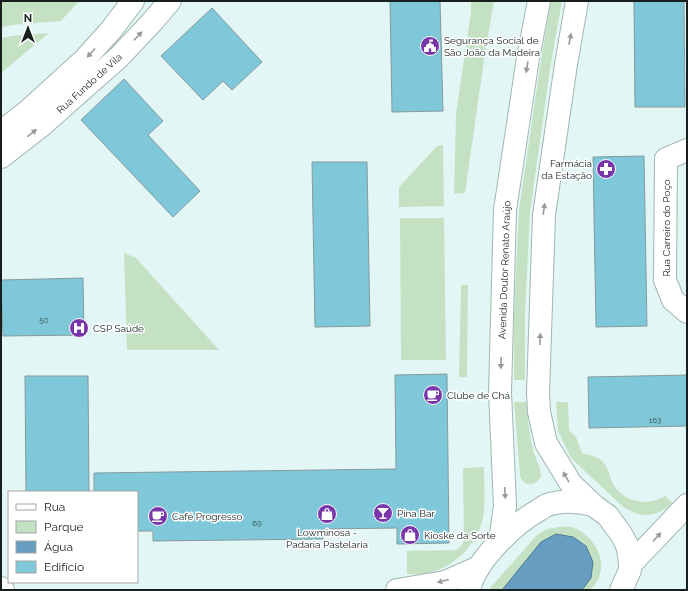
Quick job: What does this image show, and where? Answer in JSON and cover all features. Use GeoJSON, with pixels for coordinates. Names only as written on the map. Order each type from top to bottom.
{"type":"FeatureCollection","features":[{"type":"Feature","properties":{"kind":"main road","name":"Rua Fundo de Vila"},"geometry":{"type":"LineString","coordinates":[[1,132],[28,111],[83,61],[111,30],[133,1]]}},
{"type":"Feature","properties":{"kind":"main road","name":"Rua Fundo de Vila"},"geometry":{"type":"LineString","coordinates":[[1,157],[41,126],[119,57],[170,1]]}},
{"type":"Feature","properties":{"kind":"main road","name":"Avenida Doutor Renato Araújo"},"geometry":{"type":"LineString","coordinates":[[500,540],[506,506],[500,392],[505,210],[528,58],[539,1]]}},
{"type":"Feature","properties":{"kind":"main road","name":"Avenida Doutor Renato Araújo"},"geometry":{"type":"LineString","coordinates":[[577,1],[566,64],[544,215],[538,412],[546,443],[571,484],[593,505],[608,516],[627,545],[630,570],[624,589]]}},
{"type":"Feature","properties":{"kind":"main road","name":"Rua Carreiro do Poço"},"geometry":{"type":"LineString","coordinates":[[687,150],[666,159],[665,280],[674,300],[687,312]]}},
{"type":"Feature","properties":{"kind":"main road","name":"Avenida Doutor Renato Araújo"},"geometry":{"type":"LineString","coordinates":[[469,590],[474,575],[494,547],[500,540],[534,513],[549,504],[570,501],[593,505]]}},
{"type":"Feature","properties":{"kind":"main road"},"geometry":{"type":"LineString","coordinates":[[630,565],[687,505]]}},
{"type":"Feature","properties":{"kind":"main road"},"geometry":{"type":"LineString","coordinates":[[397,590],[445,582],[479,567]]}},
{"type":"Feature","properties":{"kind":"green space"},"geometry":{"type":"Polygon","coordinates":[[[1,1],[79,1],[61,21],[11,25],[1,28],[1,1]]]}},
{"type":"Feature","properties":{"kind":"green space"},"geometry":{"type":"Polygon","coordinates":[[[471,1],[494,1],[465,193],[454,194],[456,114],[471,12],[471,1]]]}},
{"type":"Feature","properties":{"kind":"green space"},"geometry":{"type":"Polygon","coordinates":[[[551,1],[562,1],[551,63],[530,212],[525,315],[525,380],[514,380],[514,314],[519,210],[551,1]]]}},
{"type":"Feature","properties":{"kind":"green space"},"geometry":{"type":"Polygon","coordinates":[[[49,33],[1,73],[1,38],[49,33]]]}},
{"type":"Feature","properties":{"kind":"green space"},"geometry":{"type":"Polygon","coordinates":[[[443,145],[444,206],[399,207],[399,187],[437,146],[443,145]]]}},
{"type":"Feature","properties":{"kind":"green space"},"geometry":{"type":"Polygon","coordinates":[[[400,218],[444,218],[446,360],[401,360],[400,218]]]}},
{"type":"Feature","properties":{"kind":"green space"},"geometry":{"type":"Polygon","coordinates":[[[124,253],[136,258],[219,350],[127,350],[124,253]]]}},
{"type":"Feature","properties":{"kind":"green space"},"geometry":{"type":"Polygon","coordinates":[[[461,285],[468,285],[467,377],[459,377],[461,285]]]}},
{"type":"Feature","properties":{"kind":"green space"},"geometry":{"type":"Polygon","coordinates":[[[514,402],[527,402],[530,437],[541,474],[539,480],[533,484],[524,483],[520,476],[514,402]]]}},
{"type":"Feature","properties":{"kind":"green space"},"geometry":{"type":"Polygon","coordinates":[[[556,402],[568,402],[569,430],[576,437],[582,453],[602,461],[608,469],[613,484],[620,493],[630,499],[641,502],[658,500],[665,496],[673,503],[661,512],[648,515],[636,513],[622,506],[571,458],[558,431],[556,402]]]}},
{"type":"Feature","properties":{"kind":"green space"},"geometry":{"type":"Polygon","coordinates":[[[484,467],[484,510],[482,521],[473,541],[458,558],[439,570],[424,574],[407,574],[407,551],[456,550],[461,546],[464,540],[463,468],[484,467]]]}},
{"type":"Feature","properties":{"kind":"green space"},"geometry":{"type":"Polygon","coordinates":[[[572,527],[580,530],[597,548],[600,556],[601,572],[597,581],[590,590],[489,590],[537,535],[547,529],[572,527]]]}},
{"type":"Feature","properties":{"kind":"water"},"geometry":{"type":"Polygon","coordinates":[[[556,534],[573,537],[586,546],[593,562],[591,578],[582,590],[502,590],[541,542],[556,534]]]}},
{"type":"Feature","properties":{"kind":"building"},"geometry":{"type":"Polygon","coordinates":[[[390,1],[440,1],[443,111],[392,112],[390,1]]]}},
{"type":"Feature","properties":{"kind":"building"},"geometry":{"type":"Polygon","coordinates":[[[634,1],[684,1],[685,107],[635,107],[634,1]]]}},
{"type":"Feature","properties":{"kind":"building"},"geometry":{"type":"Polygon","coordinates":[[[212,8],[262,62],[232,90],[223,81],[203,100],[161,56],[212,8]]]}},
{"type":"Feature","properties":{"kind":"building"},"geometry":{"type":"Polygon","coordinates":[[[124,79],[163,121],[148,135],[200,191],[173,217],[81,120],[124,79]]]}},
{"type":"Feature","properties":{"kind":"building"},"geometry":{"type":"Polygon","coordinates":[[[644,156],[647,326],[596,327],[593,157],[644,156]]]}},
{"type":"Feature","properties":{"kind":"building"},"geometry":{"type":"Polygon","coordinates":[[[312,162],[367,162],[370,326],[315,327],[312,162]]]}},
{"type":"Feature","properties":{"kind":"building"},"geometry":{"type":"Polygon","coordinates":[[[83,278],[84,335],[3,336],[1,280],[83,278]]]}},
{"type":"Feature","properties":{"kind":"building"},"geometry":{"type":"Polygon","coordinates":[[[447,374],[449,543],[397,544],[397,528],[323,529],[323,539],[153,541],[153,531],[138,531],[138,491],[94,491],[94,473],[396,469],[395,375],[447,374]]]}},
{"type":"Feature","properties":{"kind":"building"},"geometry":{"type":"Polygon","coordinates":[[[687,375],[687,426],[589,428],[588,377],[687,375]]]}},
{"type":"Feature","properties":{"kind":"building"},"geometry":{"type":"Polygon","coordinates":[[[25,376],[88,376],[89,491],[26,491],[25,376]]]}},
{"type":"Feature","properties":{"kind":"place","name":"Segurança Social de São João da Madeira"},"geometry":{"type":"Point","coordinates":[430,46]}},
{"type":"Feature","properties":{"kind":"place","name":"Farmácia da Estação"},"geometry":{"type":"Point","coordinates":[606,169]}},
{"type":"Feature","properties":{"kind":"place","name":"CSP Saúde"},"geometry":{"type":"Point","coordinates":[79,328]}},
{"type":"Feature","properties":{"kind":"place","name":"Clube de Chá"},"geometry":{"type":"Point","coordinates":[433,395]}},
{"type":"Feature","properties":{"kind":"place","name":"Pina Bar"},"geometry":{"type":"Point","coordinates":[383,513]}},
{"type":"Feature","properties":{"kind":"place","name":"Lowminosa - Padaria Pastelaria"},"geometry":{"type":"Point","coordinates":[327,514]}},
{"type":"Feature","properties":{"kind":"place","name":"Café Progresso"},"geometry":{"type":"Point","coordinates":[158,516]}},
{"type":"Feature","properties":{"kind":"place","name":"Kioske da Sorte"},"geometry":{"type":"Point","coordinates":[410,535]}}]}
